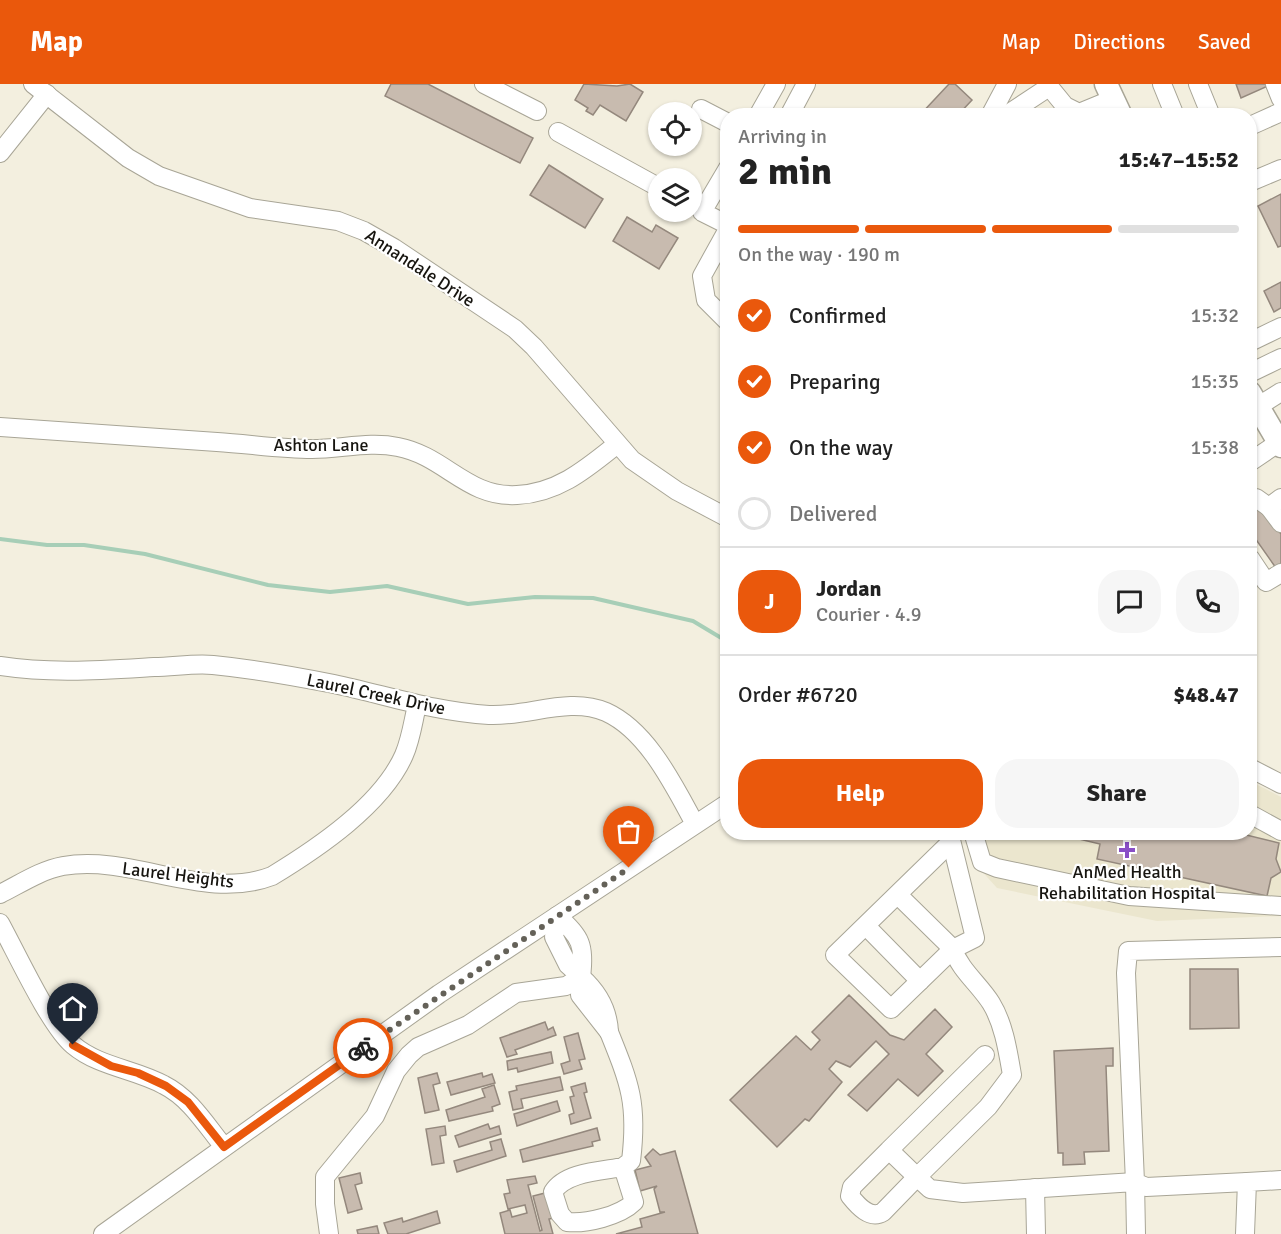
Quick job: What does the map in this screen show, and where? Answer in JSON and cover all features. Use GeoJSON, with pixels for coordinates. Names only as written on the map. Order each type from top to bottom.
{"type":"FeatureCollection","features":[{"type":"Feature","properties":{"kind":"main road"},"geometry":{"type":"LineString","coordinates":[[1257,407],[1280,444]]}},
{"type":"Feature","properties":{"kind":"street"},"geometry":{"type":"LineString","coordinates":[[484,84],[537,111]]}},
{"type":"Feature","properties":{"kind":"street"},"geometry":{"type":"LineString","coordinates":[[795,108],[806,84]]}},
{"type":"Feature","properties":{"kind":"street"},"geometry":{"type":"LineString","coordinates":[[994,108],[1007,84]]}},
{"type":"Feature","properties":{"kind":"street"},"geometry":{"type":"LineString","coordinates":[[1162,84],[1172,108]]}},
{"type":"Feature","properties":{"kind":"street"},"geometry":{"type":"LineString","coordinates":[[1198,84],[1208,108]]}},
{"type":"Feature","properties":{"kind":"street"},"geometry":{"type":"LineString","coordinates":[[1275,84],[1281,99]]}},
{"type":"Feature","properties":{"kind":"street"},"geometry":{"type":"LineString","coordinates":[[762,108],[772,85]]}},
{"type":"Feature","properties":{"kind":"street"},"geometry":{"type":"LineString","coordinates":[[1016,108],[1048,85],[1068,108]]}},
{"type":"Feature","properties":{"kind":"street"},"geometry":{"type":"LineString","coordinates":[[0,153],[40,89]]}},
{"type":"Feature","properties":{"kind":"street","name":"Annandale Drive"},"geometry":{"type":"LineString","coordinates":[[40,89],[128,158],[159,176],[250,208],[338,221],[364,231],[394,248],[515,329],[541,355],[616,445],[647,472],[720,513]]}},
{"type":"Feature","properties":{"kind":"street"},"geometry":{"type":"LineString","coordinates":[[1093,108],[1113,100]]}},
{"type":"Feature","properties":{"kind":"street"},"geometry":{"type":"LineString","coordinates":[[702,110],[720,119]]}},
{"type":"Feature","properties":{"kind":"street"},"geometry":{"type":"LineString","coordinates":[[1257,123],[1281,112]]}},
{"type":"Feature","properties":{"kind":"street"},"geometry":{"type":"LineString","coordinates":[[558,132],[648,182]]}},
{"type":"Feature","properties":{"kind":"street"},"geometry":{"type":"LineString","coordinates":[[1257,179],[1281,169]]}},
{"type":"Feature","properties":{"kind":"street"},"geometry":{"type":"LineString","coordinates":[[702,202],[720,179]]}},
{"type":"Feature","properties":{"kind":"street"},"geometry":{"type":"LineString","coordinates":[[702,212],[720,222]]}},
{"type":"Feature","properties":{"kind":"street"},"geometry":{"type":"LineString","coordinates":[[720,242],[702,276],[706,300],[720,314]]}},
{"type":"Feature","properties":{"kind":"street"},"geometry":{"type":"LineString","coordinates":[[1257,339],[1281,327]]}},
{"type":"Feature","properties":{"kind":"street"},"geometry":{"type":"LineString","coordinates":[[1257,370],[1281,358]]}},
{"type":"Feature","properties":{"kind":"street"},"geometry":{"type":"LineString","coordinates":[[1257,399],[1281,392]]}},
{"type":"Feature","properties":{"kind":"street","name":"Ashton Lane"},"geometry":{"type":"LineString","coordinates":[[0,427],[313,449],[369,445],[398,447],[426,456],[474,488],[501,496],[534,493],[561,484],[587,470],[616,445]]}},
{"type":"Feature","properties":{"kind":"street"},"geometry":{"type":"LineString","coordinates":[[1257,458],[1280,444]]}},
{"type":"Feature","properties":{"kind":"street"},"geometry":{"type":"LineString","coordinates":[[1257,498],[1275,502],[1281,523]]}},
{"type":"Feature","properties":{"kind":"street"},"geometry":{"type":"LineString","coordinates":[[1257,568],[1266,582],[1281,573]]}},
{"type":"Feature","properties":{"kind":"street","name":"Laurel Creek Drive"},"geometry":{"type":"LineString","coordinates":[[0,666],[81,672],[209,665],[335,684],[417,705],[491,715],[562,706],[590,707],[605,712],[631,728],[695,824]]}},
{"type":"Feature","properties":{"kind":"street","name":"Laurel Heights"},"geometry":{"type":"LineString","coordinates":[[0,894],[63,866],[97,865],[146,871],[186,880],[230,884],[244,884],[272,876],[356,816],[382,791],[405,754],[417,705]]}},
{"type":"Feature","properties":{"kind":"street"},"geometry":{"type":"LineString","coordinates":[[1257,772],[1281,784]]}},
{"type":"Feature","properties":{"kind":"street"},"geometry":{"type":"LineString","coordinates":[[103,1234],[439,994],[720,808]]}},
{"type":"Feature","properties":{"kind":"street"},"geometry":{"type":"LineString","coordinates":[[1257,818],[1281,831]]}},
{"type":"Feature","properties":{"kind":"street"},"geometry":{"type":"LineString","coordinates":[[947,840],[898,895],[836,955],[891,1009],[952,949],[975,938],[951,840]]}},
{"type":"Feature","properties":{"kind":"street"},"geometry":{"type":"LineString","coordinates":[[976,840],[982,862],[997,868],[1129,896],[1281,906]]}},
{"type":"Feature","properties":{"kind":"street"},"geometry":{"type":"LineString","coordinates":[[898,895],[952,949],[956,959],[991,1004],[1006,1043],[1012,1075],[988,1107],[879,1215],[868,1213],[853,1199],[852,1187],[985,1055]]}},
{"type":"Feature","properties":{"kind":"street"},"geometry":{"type":"LineString","coordinates":[[557,916],[554,937],[568,965],[581,977]]}},
{"type":"Feature","properties":{"kind":"street"},"geometry":{"type":"LineString","coordinates":[[0,923],[64,1037],[82,1051],[111,1066],[138,1073],[166,1086],[188,1102],[224,1147]]}},
{"type":"Feature","properties":{"kind":"street"},"geometry":{"type":"LineString","coordinates":[[866,926],[920,981]]}},
{"type":"Feature","properties":{"kind":"street"},"geometry":{"type":"LineString","coordinates":[[1136,1234],[1126,973],[1128,951],[1281,946]]}},
{"type":"Feature","properties":{"kind":"street"},"geometry":{"type":"LineString","coordinates":[[581,977],[580,995],[609,1032],[624,1069],[634,1105],[631,1161],[623,1167]]}},
{"type":"Feature","properties":{"kind":"street"},"geometry":{"type":"LineString","coordinates":[[329,1234],[325,1204],[325,1177],[375,1116],[396,1071],[409,1055],[418,1047],[468,1025],[516,993],[566,986],[581,977]]}},
{"type":"Feature","properties":{"kind":"street"},"geometry":{"type":"LineString","coordinates":[[890,1150],[930,1189],[963,1193],[1135,1182],[1146,1187],[1281,1180]]}},
{"type":"Feature","properties":{"kind":"street"},"geometry":{"type":"LineString","coordinates":[[1245,1234],[1246,1182]]}},
{"type":"Feature","properties":{"kind":"street"},"geometry":{"type":"LineString","coordinates":[[1035,1188],[1036,1234]]}},
{"type":"Feature","properties":{"kind":"shaded area","name":"AnMed Health Rehabilitation Hospital"},"geometry":{"type":"Polygon","coordinates":[[[1257,785],[1281,797],[1281,916],[1157,921],[997,888],[978,867],[971,840],[1257,840],[1257,785]]]}},
{"type":"Feature","properties":{"kind":"building"},"geometry":{"type":"Polygon","coordinates":[[[391,84],[428,84],[533,138],[520,163],[385,96],[391,84]]]}},
{"type":"Feature","properties":{"kind":"building"},"geometry":{"type":"Polygon","coordinates":[[[584,84],[617,86],[630,84],[643,92],[626,121],[600,105],[593,115],[586,111],[588,108],[575,100],[584,84]]]}},
{"type":"Feature","properties":{"kind":"building"},"geometry":{"type":"Polygon","coordinates":[[[949,84],[955,84],[972,100],[964,108],[926,108],[949,84]]]}},
{"type":"Feature","properties":{"kind":"building"},"geometry":{"type":"Polygon","coordinates":[[[1236,84],[1267,84],[1268,86],[1241,98],[1236,84]]]}},
{"type":"Feature","properties":{"kind":"building"},"geometry":{"type":"Polygon","coordinates":[[[549,165],[603,199],[585,228],[530,195],[549,165]]]}},
{"type":"Feature","properties":{"kind":"building"},"geometry":{"type":"Polygon","coordinates":[[[1281,194],[1281,246],[1278,247],[1258,206],[1281,194]]]}},
{"type":"Feature","properties":{"kind":"building"},"geometry":{"type":"Polygon","coordinates":[[[627,217],[652,232],[656,225],[678,238],[659,269],[613,241],[627,217]]]}},
{"type":"Feature","properties":{"kind":"building"},"geometry":{"type":"Polygon","coordinates":[[[1281,282],[1281,308],[1274,312],[1264,291],[1281,282]]]}},
{"type":"Feature","properties":{"kind":"building"},"geometry":{"type":"Polygon","coordinates":[[[1257,500],[1281,534],[1281,565],[1276,568],[1257,541],[1257,500]]]}},
{"type":"Feature","properties":{"kind":"building"},"geometry":{"type":"Polygon","coordinates":[[[1257,838],[1279,843],[1276,859],[1281,872],[1271,878],[1267,896],[1097,859],[1100,844],[1083,840],[1257,840],[1257,838]]]}},
{"type":"Feature","properties":{"kind":"building"},"geometry":{"type":"Polygon","coordinates":[[[1190,969],[1238,969],[1239,1028],[1190,1029],[1190,969]]]}},
{"type":"Feature","properties":{"kind":"building"},"geometry":{"type":"Polygon","coordinates":[[[849,995],[890,1035],[904,1040],[935,1009],[952,1027],[926,1054],[943,1071],[918,1096],[898,1079],[867,1111],[848,1095],[889,1054],[876,1041],[850,1067],[836,1061],[829,1069],[842,1082],[809,1121],[805,1119],[777,1147],[730,1100],[796,1036],[811,1050],[820,1040],[812,1032],[849,995]]]}},
{"type":"Feature","properties":{"kind":"building"},"geometry":{"type":"Polygon","coordinates":[[[545,1022],[548,1030],[553,1027],[556,1035],[515,1050],[517,1054],[507,1057],[500,1038],[545,1022]]]}},
{"type":"Feature","properties":{"kind":"building"},"geometry":{"type":"Polygon","coordinates":[[[578,1033],[585,1059],[579,1060],[582,1069],[564,1074],[561,1064],[570,1061],[564,1037],[578,1033]]]}},
{"type":"Feature","properties":{"kind":"building"},"geometry":{"type":"Polygon","coordinates":[[[1113,1048],[1113,1066],[1106,1066],[1109,1151],[1084,1152],[1085,1164],[1063,1165],[1063,1153],[1058,1153],[1054,1051],[1113,1048]]]}},
{"type":"Feature","properties":{"kind":"building"},"geometry":{"type":"Polygon","coordinates":[[[551,1052],[553,1063],[518,1072],[517,1068],[508,1070],[507,1061],[551,1052]]]}},
{"type":"Feature","properties":{"kind":"building"},"geometry":{"type":"Polygon","coordinates":[[[437,1073],[440,1083],[433,1085],[439,1110],[425,1113],[418,1078],[437,1073]]]}},
{"type":"Feature","properties":{"kind":"building"},"geometry":{"type":"Polygon","coordinates":[[[482,1073],[483,1077],[492,1074],[495,1083],[451,1095],[447,1082],[482,1073]]]}},
{"type":"Feature","properties":{"kind":"building"},"geometry":{"type":"Polygon","coordinates":[[[560,1077],[563,1090],[521,1099],[523,1108],[513,1110],[509,1092],[517,1090],[516,1086],[560,1077]]]}},
{"type":"Feature","properties":{"kind":"building"},"geometry":{"type":"Polygon","coordinates":[[[585,1083],[587,1092],[584,1093],[591,1118],[571,1124],[569,1115],[574,1113],[570,1097],[574,1096],[571,1087],[585,1083]]]}},
{"type":"Feature","properties":{"kind":"building"},"geometry":{"type":"Polygon","coordinates":[[[494,1085],[500,1104],[492,1107],[493,1111],[449,1121],[446,1110],[485,1097],[482,1089],[494,1085]]]}},
{"type":"Feature","properties":{"kind":"building"},"geometry":{"type":"Polygon","coordinates":[[[557,1101],[560,1111],[517,1126],[514,1114],[557,1101]]]}},
{"type":"Feature","properties":{"kind":"building"},"geometry":{"type":"Polygon","coordinates":[[[488,1124],[490,1129],[499,1126],[501,1134],[459,1147],[455,1136],[488,1124]]]}},
{"type":"Feature","properties":{"kind":"building"},"geometry":{"type":"Polygon","coordinates":[[[445,1126],[446,1135],[440,1136],[444,1163],[432,1165],[426,1129],[445,1126]]]}},
{"type":"Feature","properties":{"kind":"building"},"geometry":{"type":"Polygon","coordinates":[[[597,1128],[600,1140],[592,1142],[593,1146],[523,1162],[520,1150],[597,1128]]]}},
{"type":"Feature","properties":{"kind":"building"},"geometry":{"type":"Polygon","coordinates":[[[501,1139],[506,1156],[457,1172],[454,1161],[492,1150],[490,1142],[501,1139]]]}},
{"type":"Feature","properties":{"kind":"building"},"geometry":{"type":"Polygon","coordinates":[[[653,1149],[660,1155],[675,1151],[698,1234],[616,1234],[642,1227],[640,1219],[665,1212],[660,1212],[654,1189],[657,1186],[640,1191],[635,1170],[651,1166],[645,1157],[653,1149]]]}},
{"type":"Feature","properties":{"kind":"building"},"geometry":{"type":"Polygon","coordinates":[[[360,1173],[362,1183],[355,1185],[362,1209],[348,1213],[339,1178],[360,1173]]]}},
{"type":"Feature","properties":{"kind":"building"},"geometry":{"type":"Polygon","coordinates":[[[535,1176],[537,1183],[528,1185],[540,1231],[542,1230],[533,1196],[553,1191],[559,1217],[549,1219],[553,1234],[505,1234],[500,1213],[510,1210],[512,1217],[527,1213],[525,1205],[508,1209],[504,1194],[510,1193],[507,1180],[535,1176]]]}},
{"type":"Feature","properties":{"kind":"building"},"geometry":{"type":"Polygon","coordinates":[[[437,1211],[440,1223],[406,1234],[388,1234],[384,1223],[402,1218],[403,1222],[437,1211]]]}},
{"type":"Feature","properties":{"kind":"building"},"geometry":{"type":"Polygon","coordinates":[[[377,1226],[379,1234],[358,1234],[357,1230],[377,1226]]]}},
{"type":"Feature","properties":{"kind":"waterway"},"geometry":{"type":"LineString","coordinates":[[0,539],[47,545],[84,545],[145,554],[268,585],[330,592],[387,586],[468,604],[535,597],[593,598],[693,621],[720,637]]}},
{"type":"Feature","properties":{"kind":"way so far"},"geometry":{"type":"LineString","coordinates":[[363,1048],[439,994],[629,868]]}},
{"type":"Feature","properties":{"kind":"place","name":"AnMed Health Rehabilitation Hospital"},"geometry":{"type":"Point","coordinates":[1127,850]}},
{"type":"Feature","properties":{"kind":"route"},"geometry":{"type":"LineString","coordinates":[[73,1045],[111,1066],[138,1073],[166,1086],[188,1102],[224,1147],[363,1048]]}}]}
